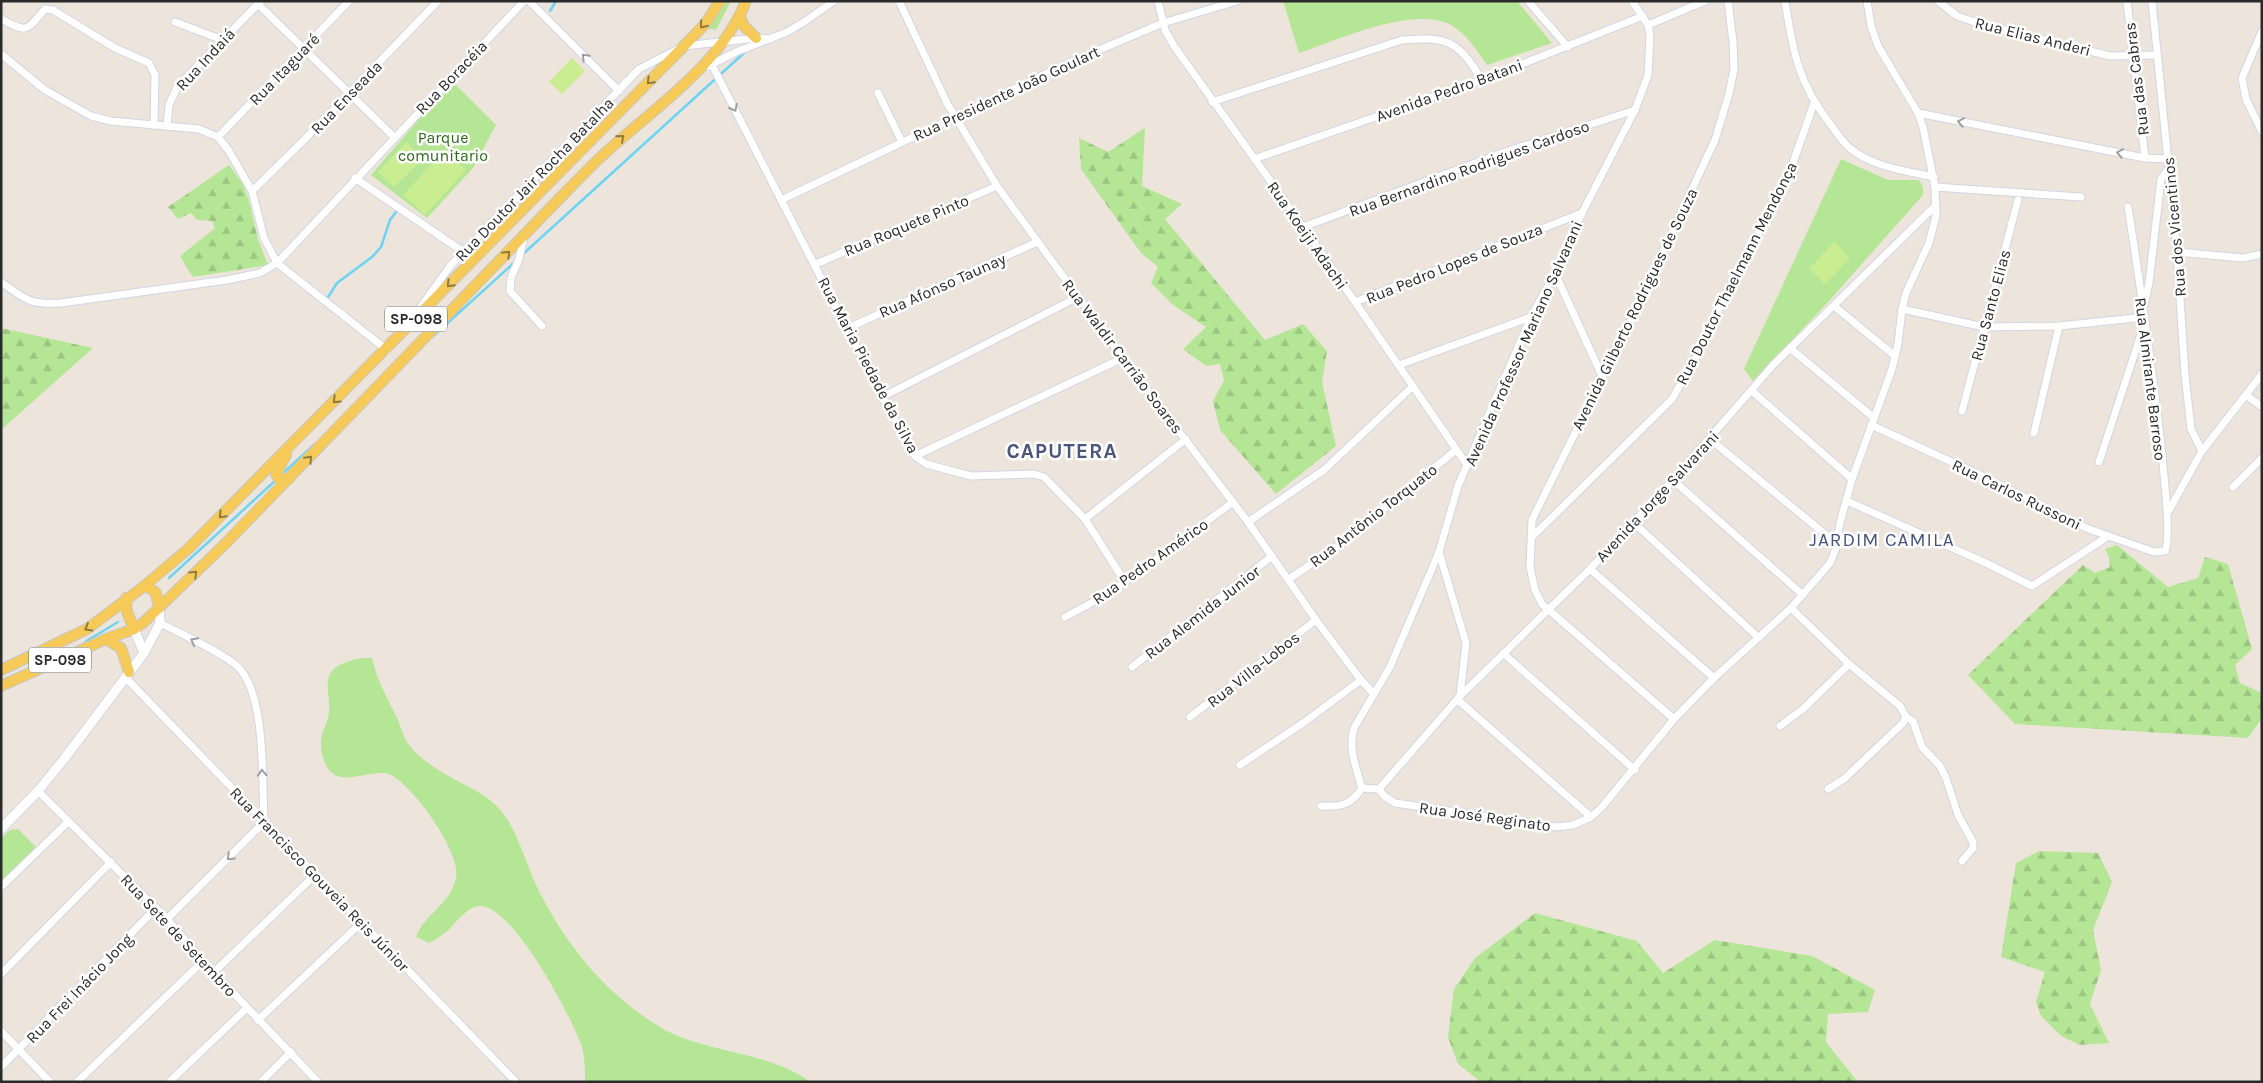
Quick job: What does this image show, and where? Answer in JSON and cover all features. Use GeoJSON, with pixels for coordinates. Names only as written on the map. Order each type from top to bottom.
{"type":"FeatureCollection","features":[{"type":"Feature","properties":{"kind":"main road","name":"SP-098"},"geometry":{"type":"LineString","coordinates":[[1,670],[87,629],[143,587],[207,531],[684,46],[705,24],[720,1]]}},
{"type":"Feature","properties":{"kind":"main road","name":"SP-098"},"geometry":{"type":"LineString","coordinates":[[1,686],[134,628],[160,608],[289,479],[610,148],[696,72],[721,43],[740,16],[746,1]]}},
{"type":"Feature","properties":{"kind":"main road"},"geometry":{"type":"LineString","coordinates":[[740,16],[744,26],[756,38]]}},
{"type":"Feature","properties":{"kind":"main road"},"geometry":{"type":"LineString","coordinates":[[289,479],[278,478],[276,471],[298,437]]}},
{"type":"Feature","properties":{"kind":"main road"},"geometry":{"type":"LineString","coordinates":[[143,587],[148,587],[156,593],[160,608]]}},
{"type":"Feature","properties":{"kind":"main road"},"geometry":{"type":"LineString","coordinates":[[126,598],[127,612],[134,628]]}},
{"type":"Feature","properties":{"kind":"main road"},"geometry":{"type":"LineString","coordinates":[[106,639],[121,648],[127,674]]}},
{"type":"Feature","properties":{"kind":"street","name":"Rua Itaguaré"},"geometry":{"type":"LineString","coordinates":[[218,137],[349,1]]}},
{"type":"Feature","properties":{"kind":"street","name":"Rua Enseada"},"geometry":{"type":"LineString","coordinates":[[252,191],[351,93],[438,1]]}},
{"type":"Feature","properties":{"kind":"street","name":"Rua Boracéia"},"geometry":{"type":"LineString","coordinates":[[277,263],[524,1]]}},
{"type":"Feature","properties":{"kind":"street"},"geometry":{"type":"LineString","coordinates":[[529,1],[619,91]]}},
{"type":"Feature","properties":{"kind":"street"},"geometry":{"type":"LineString","coordinates":[[696,72],[736,52],[771,40],[804,22],[834,1]]}},
{"type":"Feature","properties":{"kind":"street","name":"Rua Waldir Carrião Soares"},"geometry":{"type":"LineString","coordinates":[[899,1],[955,118],[997,186],[1123,358],[1248,522],[1316,620],[1361,680],[1374,694]]}},
{"type":"Feature","properties":{"kind":"street","name":"Rua Koeiji Adachi"},"geometry":{"type":"LineString","coordinates":[[1158,1],[1163,23],[1174,46],[1468,465]]}},
{"type":"Feature","properties":{"kind":"street","name":"Rua Presidente João Goulart"},"geometry":{"type":"LineString","coordinates":[[781,200],[1075,60],[1163,23],[1237,1]]}},
{"type":"Feature","properties":{"kind":"street"},"geometry":{"type":"LineString","coordinates":[[1528,1],[1568,47]]}},
{"type":"Feature","properties":{"kind":"street"},"geometry":{"type":"LineString","coordinates":[[1632,1],[1648,25],[1705,1]]}},
{"type":"Feature","properties":{"kind":"street","name":"Avenida Gilberto Rodrigues de Souza"},"geometry":{"type":"LineString","coordinates":[[1674,719],[1548,610],[1535,590],[1530,567],[1533,518],[1630,322],[1715,140],[1730,94],[1734,69],[1728,1]]}},
{"type":"Feature","properties":{"kind":"street"},"geometry":{"type":"LineString","coordinates":[[1785,1],[1792,43],[1802,80],[1814,103],[1851,150],[1872,161],[1895,169],[1934,177]]}},
{"type":"Feature","properties":{"kind":"street","name":"Rua José Reginato"},"geometry":{"type":"LineString","coordinates":[[1378,789],[1384,796],[1395,803],[1557,827],[1574,825],[1591,817],[1635,770],[1674,719],[1714,678],[1791,608],[1830,563],[1837,544],[1840,523],[1852,479],[1895,356],[1906,292],[1929,243],[1933,230],[1936,205],[1934,177],[1928,142],[1918,113],[1878,46],[1871,26],[1866,1]]}},
{"type":"Feature","properties":{"kind":"street","name":"Rua Elias Anderi"},"geometry":{"type":"LineString","coordinates":[[1938,1],[1956,16],[1980,24],[2110,56],[2157,54]]}},
{"type":"Feature","properties":{"kind":"street","name":"Rua das Cabras"},"geometry":{"type":"LineString","coordinates":[[2127,1],[2145,158]]}},
{"type":"Feature","properties":{"kind":"street","name":"Rua dos Vicentinos"},"geometry":{"type":"LineString","coordinates":[[2152,1],[2177,252],[2185,375],[2191,429],[2202,451]]}},
{"type":"Feature","properties":{"kind":"street"},"geometry":{"type":"LineString","coordinates":[[259,3],[394,137]]}},
{"type":"Feature","properties":{"kind":"street","name":"Rua Indaiá"},"geometry":{"type":"LineString","coordinates":[[167,126],[169,106],[177,87],[259,3]]}},
{"type":"Feature","properties":{"kind":"street"},"geometry":{"type":"LineString","coordinates":[[1,18],[23,29],[28,28],[45,10],[53,10],[115,48],[149,63],[155,75],[154,125]]}},
{"type":"Feature","properties":{"kind":"street","name":"Avenida Pedro Batani"},"geometry":{"type":"LineString","coordinates":[[1254,158],[1482,80],[1642,16]]}},
{"type":"Feature","properties":{"kind":"street"},"geometry":{"type":"LineString","coordinates":[[175,22],[223,40]]}},
{"type":"Feature","properties":{"kind":"street","name":"Avenida Professor Mariano Salvarani"},"geometry":{"type":"LineString","coordinates":[[1362,788],[1353,760],[1352,736],[1354,728],[1390,667],[1439,552],[1458,486],[1531,317],[1555,273],[1582,212],[1635,110],[1648,75],[1650,36],[1648,25]]}},
{"type":"Feature","properties":{"kind":"street"},"geometry":{"type":"LineString","coordinates":[[2262,31],[2242,78],[2246,99],[2262,132]]}},
{"type":"Feature","properties":{"kind":"street"},"geometry":{"type":"LineString","coordinates":[[684,46],[756,38],[771,40]]}},
{"type":"Feature","properties":{"kind":"street"},"geometry":{"type":"LineString","coordinates":[[1212,102],[1402,40],[1434,39],[1460,49],[1482,80]]}},
{"type":"Feature","properties":{"kind":"street","name":"Rua Doutor Jair Rocha Batalha"},"geometry":{"type":"LineString","coordinates":[[402,333],[443,275],[639,69],[684,46]]}},
{"type":"Feature","properties":{"kind":"street"},"geometry":{"type":"LineString","coordinates":[[1,54],[44,90],[82,112],[111,121],[199,130],[218,137],[229,151],[252,191],[264,238],[277,263],[387,350]]}},
{"type":"Feature","properties":{"kind":"street","name":"Rua Maria Piedade da Silva"},"geometry":{"type":"LineString","coordinates":[[712,65],[816,264],[882,397],[915,456],[926,464],[970,476],[1034,474],[1044,476],[1085,519],[1125,582]]}},
{"type":"Feature","properties":{"kind":"street"},"geometry":{"type":"LineString","coordinates":[[878,93],[902,142]]}},
{"type":"Feature","properties":{"kind":"street","name":"Rua Doutor Thaelmann Mendonça"},"geometry":{"type":"LineString","coordinates":[[1532,537],[1672,399],[1694,362],[1729,288],[1789,174],[1814,103]]}},
{"type":"Feature","properties":{"kind":"street","name":"Rua Bernardino Rodrigues Cardoso"},"geometry":{"type":"LineString","coordinates":[[1303,228],[1505,152],[1635,110]]}},
{"type":"Feature","properties":{"kind":"street"},"geometry":{"type":"LineString","coordinates":[[1918,113],[2145,158],[2168,159]]}},
{"type":"Feature","properties":{"kind":"street"},"geometry":{"type":"LineString","coordinates":[[2099,462],[2144,316],[2161,180],[2169,168]]}},
{"type":"Feature","properties":{"kind":"street"},"geometry":{"type":"LineString","coordinates":[[356,178],[465,253]]}},
{"type":"Feature","properties":{"kind":"street","name":"Rua Roquete Pinto"},"geometry":{"type":"LineString","coordinates":[[816,264],[997,186]]}},
{"type":"Feature","properties":{"kind":"street"},"geometry":{"type":"LineString","coordinates":[[1935,187],[2081,197]]}},
{"type":"Feature","properties":{"kind":"street","name":"Rua Santo Elias"},"geometry":{"type":"LineString","coordinates":[[1962,411],[2018,200]]}},
{"type":"Feature","properties":{"kind":"street","name":"Avenida Jorge Salvarani"},"geometry":{"type":"LineString","coordinates":[[1378,789],[1459,698],[1590,569],[1674,480],[1790,348],[1936,205]]}},
{"type":"Feature","properties":{"kind":"street","name":"Rua Almirante Barroso"},"geometry":{"type":"LineString","coordinates":[[2128,207],[2144,316],[2168,512],[2168,546],[2165,551]]}},
{"type":"Feature","properties":{"kind":"street","name":"Rua Pedro Lopes de Souza"},"geometry":{"type":"LineString","coordinates":[[1355,302],[1582,212]]}},
{"type":"Feature","properties":{"kind":"street"},"geometry":{"type":"LineString","coordinates":[[524,236],[520,259],[511,278],[510,291],[542,326]]}},
{"type":"Feature","properties":{"kind":"street","name":"Rua Afonso Taunay"},"geometry":{"type":"LineString","coordinates":[[848,328],[1037,242]]}},
{"type":"Feature","properties":{"kind":"street"},"geometry":{"type":"LineString","coordinates":[[2177,252],[2243,258],[2262,254]]}},
{"type":"Feature","properties":{"kind":"street"},"geometry":{"type":"LineString","coordinates":[[1,282],[30,302],[39,304],[61,303],[227,280],[260,273],[277,263]]}},
{"type":"Feature","properties":{"kind":"street"},"geometry":{"type":"LineString","coordinates":[[1555,273],[1602,376]]}},
{"type":"Feature","properties":{"kind":"street"},"geometry":{"type":"LineString","coordinates":[[882,397],[1078,297]]}},
{"type":"Feature","properties":{"kind":"street"},"geometry":{"type":"LineString","coordinates":[[1834,306],[1895,356]]}},
{"type":"Feature","properties":{"kind":"street"},"geometry":{"type":"LineString","coordinates":[[1902,309],[1957,323],[1984,327],[2059,326],[2144,316]]}},
{"type":"Feature","properties":{"kind":"street"},"geometry":{"type":"LineString","coordinates":[[1399,365],[1531,317]]}},
{"type":"Feature","properties":{"kind":"street"},"geometry":{"type":"LineString","coordinates":[[2034,433],[2059,326]]}},
{"type":"Feature","properties":{"kind":"street"},"geometry":{"type":"LineString","coordinates":[[1790,348],[1874,417]]}},
{"type":"Feature","properties":{"kind":"street"},"geometry":{"type":"LineString","coordinates":[[915,456],[1123,358]]}},
{"type":"Feature","properties":{"kind":"street"},"geometry":{"type":"LineString","coordinates":[[2168,512],[2202,451],[2262,374]]}},
{"type":"Feature","properties":{"kind":"street"},"geometry":{"type":"LineString","coordinates":[[1248,522],[1324,470],[1414,386]]}},
{"type":"Feature","properties":{"kind":"street"},"geometry":{"type":"LineString","coordinates":[[1752,391],[1852,479]]}},
{"type":"Feature","properties":{"kind":"street"},"geometry":{"type":"LineString","coordinates":[[2246,394],[2262,407]]}},
{"type":"Feature","properties":{"kind":"street","name":"Rua Carlos Russoni"},"geometry":{"type":"LineString","coordinates":[[1871,425],[1978,474],[2107,537],[2154,552],[2165,551]]}},
{"type":"Feature","properties":{"kind":"street"},"geometry":{"type":"LineString","coordinates":[[1085,519],[1186,439]]}},
{"type":"Feature","properties":{"kind":"street"},"geometry":{"type":"LineString","coordinates":[[1710,439],[1837,544]]}},
{"type":"Feature","properties":{"kind":"street","name":"Rua Antônio Torquato"},"geometry":{"type":"LineString","coordinates":[[1289,580],[1342,543],[1456,450]]}},
{"type":"Feature","properties":{"kind":"street"},"geometry":{"type":"LineString","coordinates":[[2233,487],[2262,458]]}},
{"type":"Feature","properties":{"kind":"street"},"geometry":{"type":"LineString","coordinates":[[1674,480],[1803,595]]}},
{"type":"Feature","properties":{"kind":"street"},"geometry":{"type":"LineString","coordinates":[[1847,501],[1986,563],[2032,586],[2107,537]]}},
{"type":"Feature","properties":{"kind":"street","name":"Rua Pedro Américo"},"geometry":{"type":"LineString","coordinates":[[1064,617],[1110,593],[1233,502]]}},
{"type":"Feature","properties":{"kind":"street"},"geometry":{"type":"LineString","coordinates":[[1633,522],[1758,637]]}},
{"type":"Feature","properties":{"kind":"street"},"geometry":{"type":"LineString","coordinates":[[1439,552],[1466,643],[1459,698],[1591,817]]}},
{"type":"Feature","properties":{"kind":"street","name":"Rua Alemida Junior"},"geometry":{"type":"LineString","coordinates":[[1132,667],[1272,556]]}},
{"type":"Feature","properties":{"kind":"street"},"geometry":{"type":"LineString","coordinates":[[1590,569],[1714,678]]}},
{"type":"Feature","properties":{"kind":"street"},"geometry":{"type":"LineString","coordinates":[[1,829],[38,791],[144,653],[160,623],[160,608]]}},
{"type":"Feature","properties":{"kind":"street"},"geometry":{"type":"LineString","coordinates":[[1791,608],[1849,664],[1900,706],[1906,717],[1913,721],[1922,748],[1940,766],[1946,778],[1958,815],[1973,842],[1973,848],[1962,861]]}},
{"type":"Feature","properties":{"kind":"street","name":"Rua Villa-Lobos"},"geometry":{"type":"LineString","coordinates":[[1190,717],[1316,620]]}},
{"type":"Feature","properties":{"kind":"street"},"geometry":{"type":"LineString","coordinates":[[160,623],[229,660],[240,668],[248,680],[259,721],[264,822],[167,919]]}},
{"type":"Feature","properties":{"kind":"street"},"geometry":{"type":"LineString","coordinates":[[134,628],[144,653]]}},
{"type":"Feature","properties":{"kind":"street"},"geometry":{"type":"LineString","coordinates":[[1504,654],[1635,770]]}},
{"type":"Feature","properties":{"kind":"street"},"geometry":{"type":"LineString","coordinates":[[1780,726],[1803,709],[1849,664]]}},
{"type":"Feature","properties":{"kind":"street","name":"Rua Francisco Gouveia Reis Júnior"},"geometry":{"type":"LineString","coordinates":[[127,674],[264,822],[516,1082]]}},
{"type":"Feature","properties":{"kind":"street"},"geometry":{"type":"LineString","coordinates":[[1240,765],[1303,723],[1361,680]]}},
{"type":"Feature","properties":{"kind":"street"},"geometry":{"type":"LineString","coordinates":[[1828,789],[1844,778],[1903,723],[1906,717]]}},
{"type":"Feature","properties":{"kind":"street"},"geometry":{"type":"LineString","coordinates":[[1321,806],[1346,805],[1355,798],[1362,788],[1378,789]]}},
{"type":"Feature","properties":{"kind":"street","name":"Rua Sete de Setembro"},"geometry":{"type":"LineString","coordinates":[[38,791],[68,822],[112,862],[167,919],[203,961],[318,1082]]}},
{"type":"Feature","properties":{"kind":"street"},"geometry":{"type":"LineString","coordinates":[[1,887],[68,822]]}},
{"type":"Feature","properties":{"kind":"street"},"geometry":{"type":"LineString","coordinates":[[1,974],[112,862]]}},
{"type":"Feature","properties":{"kind":"street"},"geometry":{"type":"LineString","coordinates":[[214,972],[315,875]]}},
{"type":"Feature","properties":{"kind":"street","name":"Rua Frei Inácio Jong"},"geometry":{"type":"LineString","coordinates":[[1,1067],[156,908]]}},
{"type":"Feature","properties":{"kind":"street"},"geometry":{"type":"LineString","coordinates":[[258,1020],[362,922]]}},
{"type":"Feature","properties":{"kind":"street"},"geometry":{"type":"LineString","coordinates":[[77,1082],[203,961]]}},
{"type":"Feature","properties":{"kind":"street"},"geometry":{"type":"LineString","coordinates":[[169,1082],[247,1008]]}},
{"type":"Feature","properties":{"kind":"street"},"geometry":{"type":"LineString","coordinates":[[1,1032],[50,1082]]}},
{"type":"Feature","properties":{"kind":"street"},"geometry":{"type":"LineString","coordinates":[[261,1082],[291,1052]]}},
{"type":"Feature","properties":{"kind":"green space"},"geometry":{"type":"Polygon","coordinates":[[[726,1],[731,1],[716,30],[706,28],[726,1]]]}},
{"type":"Feature","properties":{"kind":"green space"},"geometry":{"type":"Polygon","coordinates":[[[1283,1],[1517,1],[1552,43],[1487,65],[1462,33],[1451,25],[1435,20],[1417,19],[1396,22],[1354,33],[1299,53],[1283,1]]]}},
{"type":"Feature","properties":{"kind":"green space"},"geometry":{"type":"Polygon","coordinates":[[[572,58],[585,71],[562,94],[549,82],[572,58]]]}},
{"type":"Feature","properties":{"kind":"green space","name":"Parque comunitario"},"geometry":{"type":"Polygon","coordinates":[[[452,81],[496,125],[473,168],[427,218],[371,175],[452,81]]]}},
{"type":"Feature","properties":{"kind":"green space"},"geometry":{"type":"Polygon","coordinates":[[[1145,128],[1142,186],[1182,204],[1165,219],[1265,340],[1303,324],[1327,351],[1322,382],[1336,446],[1276,494],[1220,430],[1213,401],[1224,380],[1220,364],[1206,366],[1183,349],[1206,327],[1173,305],[1151,283],[1158,267],[1141,253],[1081,169],[1079,138],[1108,152],[1145,128]]]}},
{"type":"Feature","properties":{"kind":"green space"},"geometry":{"type":"Polygon","coordinates":[[[406,142],[423,159],[394,187],[378,172],[406,142]]]}},
{"type":"Feature","properties":{"kind":"green space"},"geometry":{"type":"Polygon","coordinates":[[[444,150],[466,170],[425,215],[403,195],[444,150]]]}},
{"type":"Feature","properties":{"kind":"green space"},"geometry":{"type":"Polygon","coordinates":[[[1841,159],[1888,180],[1919,180],[1923,187],[1923,195],[1829,301],[1753,381],[1744,369],[1841,159]]]}},
{"type":"Feature","properties":{"kind":"green space"},"geometry":{"type":"Polygon","coordinates":[[[229,165],[243,184],[258,239],[268,265],[193,277],[180,256],[215,228],[212,221],[197,220],[191,213],[178,219],[168,207],[229,165]]]}},
{"type":"Feature","properties":{"kind":"green space"},"geometry":{"type":"Polygon","coordinates":[[[1834,242],[1850,258],[1825,284],[1809,269],[1834,242]]]}},
{"type":"Feature","properties":{"kind":"green space"},"geometry":{"type":"Polygon","coordinates":[[[1,328],[93,348],[1,430],[1,328]]]}},
{"type":"Feature","properties":{"kind":"green space"},"geometry":{"type":"Polygon","coordinates":[[[2117,545],[2168,587],[2198,578],[2205,557],[2228,564],[2252,649],[2235,665],[2240,683],[2262,693],[2262,718],[2248,738],[2015,724],[1968,675],[2083,565],[2095,573],[2110,567],[2109,557],[2105,549],[2117,545]]]}},
{"type":"Feature","properties":{"kind":"green space"},"geometry":{"type":"Polygon","coordinates":[[[362,658],[372,658],[383,690],[409,745],[437,769],[489,799],[503,813],[514,831],[537,886],[563,933],[604,983],[637,1011],[672,1034],[712,1047],[754,1057],[793,1072],[810,1082],[585,1082],[584,1058],[575,1029],[539,964],[509,924],[495,912],[481,906],[466,912],[445,933],[429,943],[416,937],[425,922],[448,895],[456,878],[456,867],[444,837],[423,806],[411,792],[391,775],[375,773],[342,777],[335,775],[329,770],[323,758],[321,741],[329,712],[328,678],[330,673],[340,665],[362,658]]]}},
{"type":"Feature","properties":{"kind":"green space"},"geometry":{"type":"Polygon","coordinates":[[[18,829],[36,847],[1,881],[1,838],[10,830],[18,829]]]}},
{"type":"Feature","properties":{"kind":"green space"},"geometry":{"type":"Polygon","coordinates":[[[2039,851],[2098,853],[2112,882],[2093,930],[2101,970],[2090,1004],[2109,1043],[2080,1045],[2061,1036],[2041,1016],[2036,1002],[2045,972],[2001,957],[2016,863],[2039,851]]]}},
{"type":"Feature","properties":{"kind":"green space"},"geometry":{"type":"Polygon","coordinates":[[[1535,913],[1637,941],[1663,973],[1715,940],[1812,956],[1875,990],[1868,1012],[1828,1014],[1826,1042],[1857,1081],[1481,1082],[1458,1064],[1448,1037],[1454,989],[1475,958],[1535,913]]]}},
{"type":"Feature","properties":{"kind":"waterway"},"geometry":{"type":"LineString","coordinates":[[550,11],[556,1]]}},
{"type":"Feature","properties":{"kind":"waterway"},"geometry":{"type":"LineString","coordinates":[[522,255],[745,52]]}},
{"type":"Feature","properties":{"kind":"waterway"},"geometry":{"type":"LineString","coordinates":[[328,297],[337,283],[372,257],[381,247],[390,220],[396,212]]}},
{"type":"Feature","properties":{"kind":"waterway"},"geometry":{"type":"LineString","coordinates":[[431,338],[516,261]]}},
{"type":"Feature","properties":{"kind":"waterway"},"geometry":{"type":"LineString","coordinates":[[282,474],[315,444]]}},
{"type":"Feature","properties":{"kind":"waterway"},"geometry":{"type":"LineString","coordinates":[[169,578],[276,480]]}},
{"type":"Feature","properties":{"kind":"waterway"},"geometry":{"type":"LineString","coordinates":[[85,642],[118,622]]}},
{"type":"Feature","properties":{"kind":"district","name":"CAPUTERA"},"geometry":{"type":"Point","coordinates":[1062,451]}},
{"type":"Feature","properties":{"kind":"district","name":"JARDIM CAMILA"},"geometry":{"type":"Point","coordinates":[1882,539]}}]}
